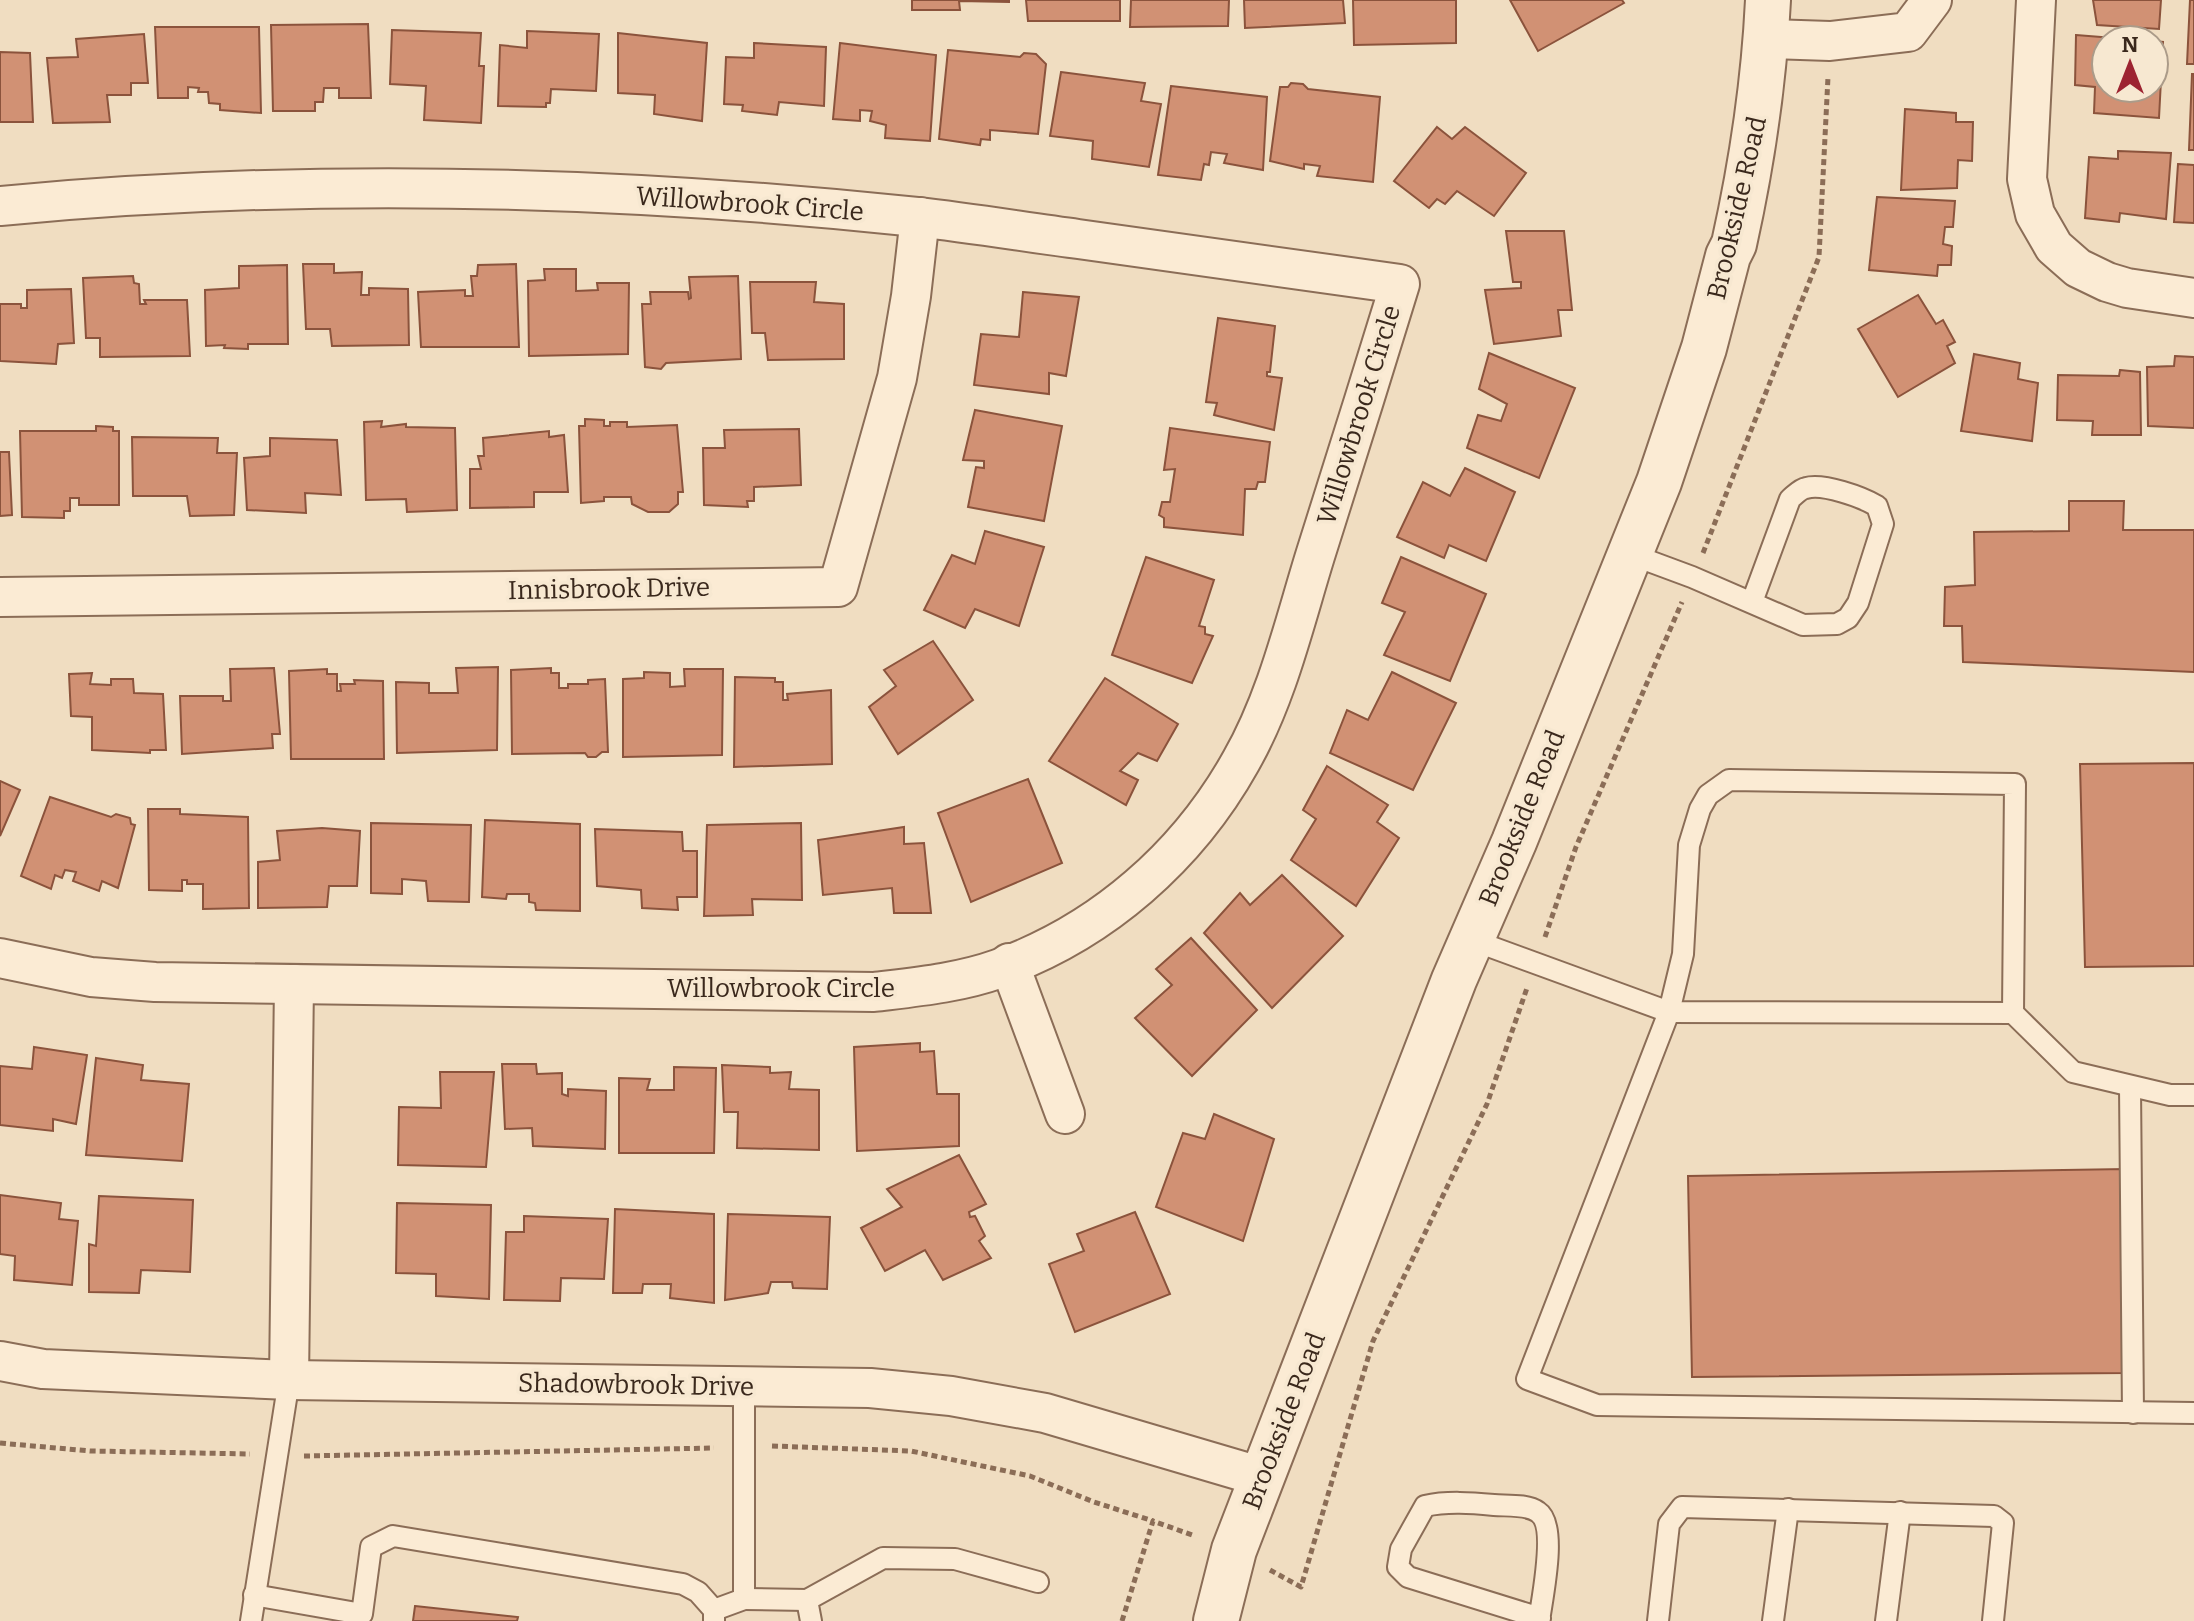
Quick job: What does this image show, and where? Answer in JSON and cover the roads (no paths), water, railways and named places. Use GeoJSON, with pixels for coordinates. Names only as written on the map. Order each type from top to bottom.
{"type":"FeatureCollection","features":[{"type":"Feature","properties":{"kind":"street"},"geometry":{"type":"LineString","coordinates":[[1768,20],[1830,41],[1908,32],[1932,0]]}},
{"type":"Feature","properties":{"kind":"street"},"geometry":{"type":"LineString","coordinates":[[2018,0],[2036,0],[2027,179],[2035,214],[2054,247],[2078,268],[2107,282],[2194,298]]}},
{"type":"Feature","properties":{"kind":"street","name":"Brookside Road"},"geometry":{"type":"LineString","coordinates":[[1216,1621],[1234,1550],[1262,1477],[1472,940],[1659,482],[1704,348],[1728,256],[1734,244],[1752,162],[1768,20]]}},
{"type":"Feature","properties":{"kind":"street","name":"Willowbrook Circle"},"geometry":{"type":"LineString","coordinates":[[0,206],[201,192],[361,188],[521,190],[760,202],[920,217],[1400,284],[1275,684],[1242,759],[1216,802],[1176,852],[1121,903],[1062,941],[1009,963],[930,985],[874,992],[155,982],[107,978],[0,958]]}},
{"type":"Feature","properties":{"kind":"street","name":"Innisbrook Drive"},"geometry":{"type":"LineString","coordinates":[[0,597],[838,587],[897,378],[920,217]]}},
{"type":"Feature","properties":{"kind":"street"},"geometry":{"type":"LineString","coordinates":[[1009,963],[1065,1114]]}},
{"type":"Feature","properties":{"kind":"street"},"geometry":{"type":"LineString","coordinates":[[289,1380],[294,984]]}},
{"type":"Feature","properties":{"kind":"street","name":"Shadowbrook Drive"},"geometry":{"type":"LineString","coordinates":[[0,1361],[43,1369],[289,1380],[870,1388],[951,1396],[1029,1410],[1262,1477]]}},
{"type":"Feature","properties":{"kind":"lane"},"geometry":{"type":"LineString","coordinates":[[1630,554],[1803,625],[1837,624],[1848,618],[1858,603],[1883,524],[1877,506],[1864,498],[1828,489],[1803,488],[1790,499],[1752,602]]}},
{"type":"Feature","properties":{"kind":"lane"},"geometry":{"type":"LineString","coordinates":[[2013,1013],[2015,784],[1729,780],[1708,795],[1689,845],[1683,954],[1669,1012],[1527,1379],[1597,1405],[2194,1413]]}},
{"type":"Feature","properties":{"kind":"lane"},"geometry":{"type":"LineString","coordinates":[[1472,940],[1669,1012],[2013,1013],[2073,1072],[2170,1095],[2194,1095]]}},
{"type":"Feature","properties":{"kind":"lane"},"geometry":{"type":"LineString","coordinates":[[2130,1087],[2133,1413]]}},
{"type":"Feature","properties":{"kind":"lane"},"geometry":{"type":"LineString","coordinates":[[251,1621],[289,1380]]}},
{"type":"Feature","properties":{"kind":"lane"},"geometry":{"type":"LineString","coordinates":[[744,1386],[744,1599]]}},
{"type":"Feature","properties":{"kind":"lane"},"geometry":{"type":"LineString","coordinates":[[1439,1503],[1487,1504],[1537,1511],[1548,1524],[1539,1619],[1408,1577],[1398,1567],[1401,1549],[1425,1506],[1439,1503]]}},
{"type":"Feature","properties":{"kind":"lane"},"geometry":{"type":"LineString","coordinates":[[1658,1621],[1669,1524],[1682,1507],[1994,1516],[2003,1523],[1993,1621]]}},
{"type":"Feature","properties":{"kind":"lane"},"geometry":{"type":"LineString","coordinates":[[1773,1621],[1788,1509]]}},
{"type":"Feature","properties":{"kind":"lane"},"geometry":{"type":"LineString","coordinates":[[1886,1621],[1900,1512]]}},
{"type":"Feature","properties":{"kind":"lane"},"geometry":{"type":"LineString","coordinates":[[254,1595],[361,1618],[371,1547],[393,1536],[683,1584],[698,1592],[714,1616],[744,1599],[807,1600],[883,1558],[955,1559],[1038,1582]]}},
{"type":"Feature","properties":{"kind":"lane"},"geometry":{"type":"LineString","coordinates":[[807,1600],[811,1621]]}}]}
